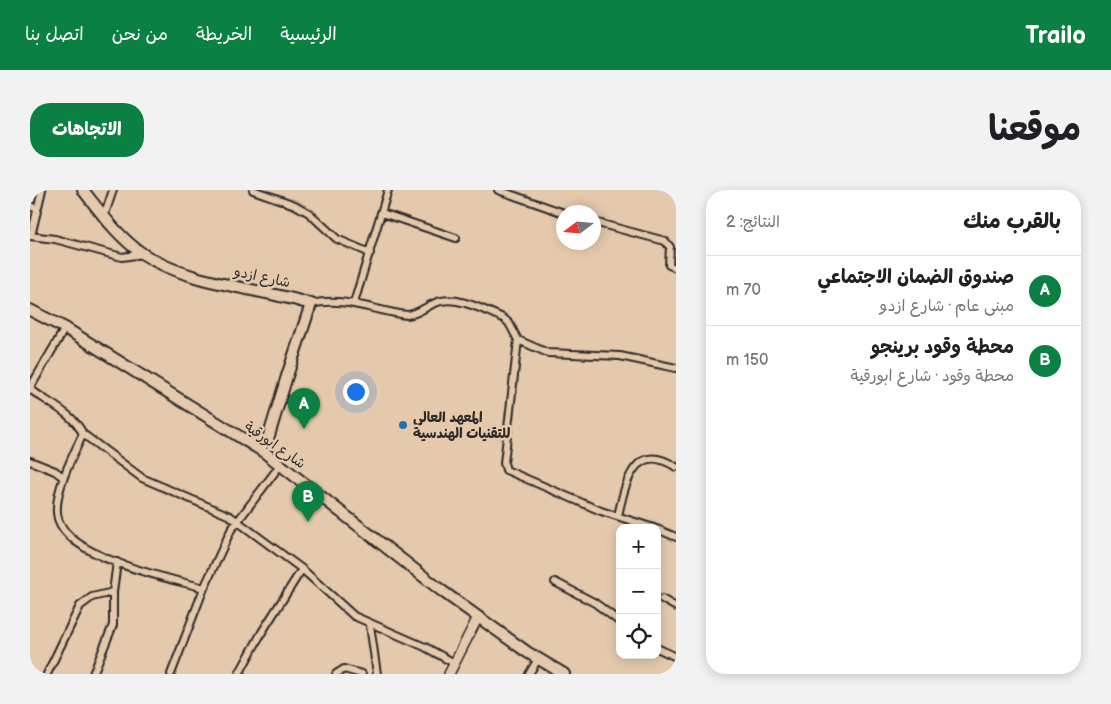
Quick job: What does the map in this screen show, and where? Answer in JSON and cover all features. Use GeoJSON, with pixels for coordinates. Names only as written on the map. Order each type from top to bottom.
{"type":"FeatureCollection","features":[{"type":"Feature","properties":{"kind":"main road","name":"شارع ازدو"},"geometry":{"type":"LineString","coordinates":[[83,190],[104,217],[143,254],[177,270],[205,279],[311,304]]}},
{"type":"Feature","properties":{"kind":"main road"},"geometry":{"type":"LineString","coordinates":[[264,452],[311,304]]}},
{"type":"Feature","properties":{"kind":"main road","name":"شارع ابورقية"},"geometry":{"type":"LineString","coordinates":[[30,310],[65,328],[264,452],[442,591],[538,659],[564,674]]}},
{"type":"Feature","properties":{"kind":"main road"},"geometry":{"type":"LineString","coordinates":[[449,674],[478,617]]}},
{"type":"Feature","properties":{"kind":"street"},"geometry":{"type":"LineString","coordinates":[[42,190],[31,236],[55,239],[122,257],[143,254]]}},
{"type":"Feature","properties":{"kind":"street"},"geometry":{"type":"LineString","coordinates":[[104,217],[113,190]]}},
{"type":"Feature","properties":{"kind":"street"},"geometry":{"type":"LineString","coordinates":[[253,190],[295,205],[309,213],[337,239],[370,253]]}},
{"type":"Feature","properties":{"kind":"street"},"geometry":{"type":"LineString","coordinates":[[354,303],[388,190]]}},
{"type":"Feature","properties":{"kind":"street"},"geometry":{"type":"LineString","coordinates":[[498,190],[556,210]]}},
{"type":"Feature","properties":{"kind":"street"},"geometry":{"type":"LineString","coordinates":[[30,206],[37,209]]}},
{"type":"Feature","properties":{"kind":"street"},"geometry":{"type":"LineString","coordinates":[[382,213],[456,238]]}},
{"type":"Feature","properties":{"kind":"street"},"geometry":{"type":"LineString","coordinates":[[601,224],[665,240],[670,247],[669,265],[676,268]]}},
{"type":"Feature","properties":{"kind":"street"},"geometry":{"type":"LineString","coordinates":[[311,304],[325,300],[354,303],[407,315],[414,314],[436,302],[452,300],[503,318],[509,323],[518,340],[504,462],[506,470],[642,524]]}},
{"type":"Feature","properties":{"kind":"street"},"geometry":{"type":"LineString","coordinates":[[65,328],[30,388],[70,417],[78,424],[83,434],[142,478],[223,512],[302,569],[332,594],[344,609],[370,625],[424,647],[454,663]]}},
{"type":"Feature","properties":{"kind":"street"},"geometry":{"type":"LineString","coordinates":[[518,340],[548,352],[620,356],[676,368]]}},
{"type":"Feature","properties":{"kind":"street"},"geometry":{"type":"LineString","coordinates":[[83,434],[63,477],[57,514],[64,529],[78,545],[117,562],[150,574],[204,588]]}},
{"type":"Feature","properties":{"kind":"street"},"geometry":{"type":"LineString","coordinates":[[618,516],[627,483],[636,465],[642,460],[655,458],[676,467]]}},
{"type":"Feature","properties":{"kind":"street"},"geometry":{"type":"LineString","coordinates":[[30,461],[63,477]]}},
{"type":"Feature","properties":{"kind":"street"},"geometry":{"type":"LineString","coordinates":[[170,674],[204,588],[236,521],[281,464]]}},
{"type":"Feature","properties":{"kind":"street"},"geometry":{"type":"LineString","coordinates":[[661,531],[676,537]]}},
{"type":"Feature","properties":{"kind":"street"},"geometry":{"type":"LineString","coordinates":[[93,674],[113,625],[113,592],[117,562]]}},
{"type":"Feature","properties":{"kind":"street"},"geometry":{"type":"LineString","coordinates":[[239,674],[262,632],[302,569]]}},
{"type":"Feature","properties":{"kind":"street"},"geometry":{"type":"LineString","coordinates":[[555,582],[595,603],[616,619]]}},
{"type":"Feature","properties":{"kind":"street"},"geometry":{"type":"LineString","coordinates":[[47,674],[80,606],[92,597],[113,592]]}},
{"type":"Feature","properties":{"kind":"street"},"geometry":{"type":"LineString","coordinates":[[662,599],[676,607]]}},
{"type":"Feature","properties":{"kind":"street"},"geometry":{"type":"LineString","coordinates":[[370,625],[377,674]]}},
{"type":"Feature","properties":{"kind":"street"},"geometry":{"type":"LineString","coordinates":[[661,650],[676,657]]}},
{"type":"Feature","properties":{"kind":"street"},"geometry":{"type":"LineString","coordinates":[[529,674],[538,659]]}},
{"type":"Feature","properties":{"kind":"street"},"geometry":{"type":"LineString","coordinates":[[336,674],[344,669],[362,674]]}},
{"type":"Feature","properties":{"kind":"place","name":"المعهد العالي للتقنيات الهندسية"},"geometry":{"type":"Point","coordinates":[403,425]}},
{"type":"Feature","properties":{"kind":"place","name":"صندوق الضمان الاجتماعي"},"geometry":{"type":"Point","coordinates":[304,429]}},
{"type":"Feature","properties":{"kind":"place","name":"محطة وقود برينجو"},"geometry":{"type":"Point","coordinates":[308,522]}}]}
